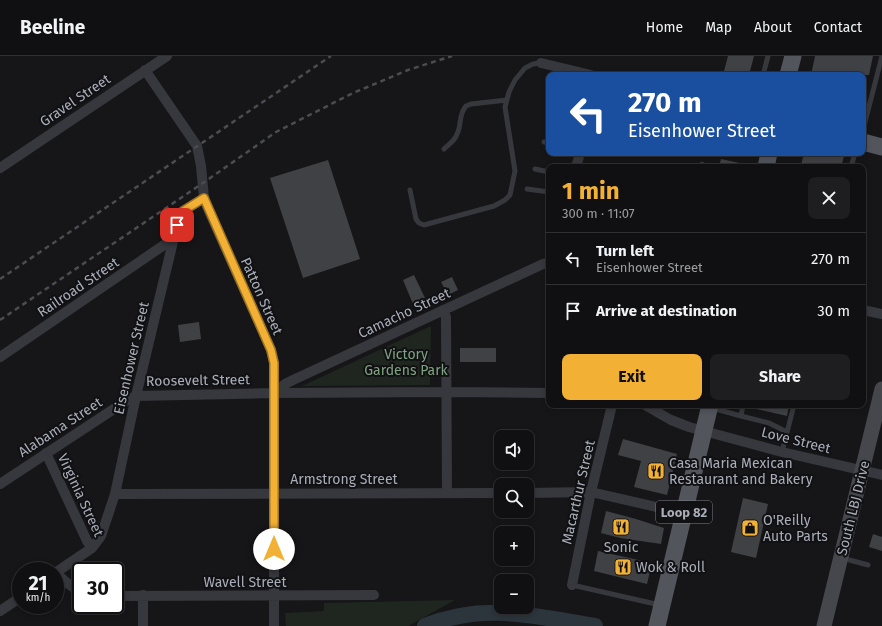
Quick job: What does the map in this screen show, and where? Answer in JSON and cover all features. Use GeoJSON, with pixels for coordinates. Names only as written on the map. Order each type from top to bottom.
{"type":"FeatureCollection","features":[{"type":"Feature","properties":{"kind":"main road"},"geometry":{"type":"LineString","coordinates":[[789,72],[793,56]]}},
{"type":"Feature","properties":{"kind":"main road"},"geometry":{"type":"LineString","coordinates":[[866,143],[882,147]]}},
{"type":"Feature","properties":{"kind":"main road","name":"Loop 82"},"geometry":{"type":"LineString","coordinates":[[659,617],[709,408]]}},
{"type":"Feature","properties":{"kind":"street","name":"Gravel Street"},"geometry":{"type":"LineString","coordinates":[[0,168],[167,56]]}},
{"type":"Feature","properties":{"kind":"street"},"geometry":{"type":"LineString","coordinates":[[541,63],[578,72]]}},
{"type":"Feature","properties":{"kind":"street","name":"Patton Street"},"geometry":{"type":"LineString","coordinates":[[145,70],[197,146],[201,166],[204,198],[271,350],[274,363],[274,626]]}},
{"type":"Feature","properties":{"kind":"street","name":"Eisenhower Street"},"geometry":{"type":"LineString","coordinates":[[64,567],[92,548],[101,536],[115,494],[136,396],[177,225],[183,211],[204,198]]}},
{"type":"Feature","properties":{"kind":"street","name":"Railroad Street"},"geometry":{"type":"LineString","coordinates":[[0,357],[164,245],[172,244]]}},
{"type":"Feature","properties":{"kind":"street","name":"Camacho Street"},"geometry":{"type":"LineString","coordinates":[[274,393],[285,384],[546,264]]}},
{"type":"Feature","properties":{"kind":"street"},"geometry":{"type":"LineString","coordinates":[[443,310],[446,317],[447,493]]}},
{"type":"Feature","properties":{"kind":"street"},"geometry":{"type":"LineString","coordinates":[[866,311],[882,314]]}},
{"type":"Feature","properties":{"kind":"street","name":"South LBJ Drive"},"geometry":{"type":"LineString","coordinates":[[824,626],[882,389]]}},
{"type":"Feature","properties":{"kind":"street","name":"Roosevelt Street"},"geometry":{"type":"LineString","coordinates":[[136,396],[274,393],[546,393]]}},
{"type":"Feature","properties":{"kind":"street","name":"Alabama Street"},"geometry":{"type":"LineString","coordinates":[[0,484],[129,398],[136,396]]}},
{"type":"Feature","properties":{"kind":"street","name":"Macarthur Street"},"geometry":{"type":"LineString","coordinates":[[572,585],[591,492],[611,408]]}},
{"type":"Feature","properties":{"kind":"street"},"geometry":{"type":"LineString","coordinates":[[650,408],[671,420],[703,431]]}},
{"type":"Feature","properties":{"kind":"street","name":"Love Street"},"geometry":{"type":"LineString","coordinates":[[703,431],[782,452],[882,475]]}},
{"type":"Feature","properties":{"kind":"street","name":"Virginia Street"},"geometry":{"type":"LineString","coordinates":[[46,453],[87,541],[92,548]]}},
{"type":"Feature","properties":{"kind":"street"},"geometry":{"type":"LineString","coordinates":[[534,492],[591,492],[683,513]]}},
{"type":"Feature","properties":{"kind":"street","name":"Armstrong Street"},"geometry":{"type":"LineString","coordinates":[[115,494],[494,493]]}},
{"type":"Feature","properties":{"kind":"street"},"geometry":{"type":"LineString","coordinates":[[64,581],[72,587]]}},
{"type":"Feature","properties":{"kind":"street"},"geometry":{"type":"LineString","coordinates":[[142,595],[143,626]]}},
{"type":"Feature","properties":{"kind":"street","name":"Wavell Street"},"geometry":{"type":"LineString","coordinates":[[124,596],[374,595]]}},
{"type":"Feature","properties":{"kind":"street"},"geometry":{"type":"LineString","coordinates":[[0,611],[12,603]]}},
{"type":"Feature","properties":{"kind":"lane"},"geometry":{"type":"LineString","coordinates":[[764,72],[768,56]]}},
{"type":"Feature","properties":{"kind":"lane"},"geometry":{"type":"LineString","coordinates":[[866,118],[882,56]]}},
{"type":"Feature","properties":{"kind":"lane"},"geometry":{"type":"LineString","coordinates":[[410,190],[416,219],[419,223],[424,225],[494,206],[505,200],[510,195],[515,171],[505,107],[515,80],[525,68],[533,64],[541,63]]}},
{"type":"Feature","properties":{"kind":"lane"},"geometry":{"type":"LineString","coordinates":[[444,149],[454,140],[458,133],[460,116],[466,106],[471,104],[507,100]]}},
{"type":"Feature","properties":{"kind":"lane"},"geometry":{"type":"LineString","coordinates":[[535,169],[546,171]]}},
{"type":"Feature","properties":{"kind":"lane"},"geometry":{"type":"LineString","coordinates":[[526,189],[546,192]]}},
{"type":"Feature","properties":{"kind":"lane"},"geometry":{"type":"LineString","coordinates":[[716,408],[769,423],[787,432]]}},
{"type":"Feature","properties":{"kind":"lane"},"geometry":{"type":"LineString","coordinates":[[741,416],[742,408]]}},
{"type":"Feature","properties":{"kind":"lane"},"geometry":{"type":"LineString","coordinates":[[782,452],[793,408]]}},
{"type":"Feature","properties":{"kind":"lane"},"geometry":{"type":"LineString","coordinates":[[841,558],[868,565]]}},
{"type":"Feature","properties":{"kind":"lane"},"geometry":{"type":"LineString","coordinates":[[572,585],[659,617]]}},
{"type":"Feature","properties":{"kind":"green space","name":"Victory Gardens Park"},"geometry":{"type":"Polygon","coordinates":[[[431,326],[430,385],[302,386],[431,326]]]}},
{"type":"Feature","properties":{"kind":"green space"},"geometry":{"type":"Polygon","coordinates":[[[455,600],[408,626],[286,626],[285,613],[324,611],[324,603],[455,600]]]}},
{"type":"Feature","properties":{"kind":"building"},"geometry":{"type":"Polygon","coordinates":[[[728,56],[754,56],[750,72],[724,72],[728,56]]]}},
{"type":"Feature","properties":{"kind":"building"},"geometry":{"type":"Polygon","coordinates":[[[815,56],[873,56],[869,75],[866,75],[866,72],[812,72],[815,56]]]}},
{"type":"Feature","properties":{"kind":"building"},"geometry":{"type":"Polygon","coordinates":[[[803,156],[844,156],[842,164],[801,164],[803,156]]]}},
{"type":"Feature","properties":{"kind":"building"},"geometry":{"type":"Polygon","coordinates":[[[721,159],[744,164],[720,164],[721,159]]]}},
{"type":"Feature","properties":{"kind":"building"},"geometry":{"type":"Polygon","coordinates":[[[328,160],[360,259],[303,278],[270,178],[328,160]]]}},
{"type":"Feature","properties":{"kind":"building"},"geometry":{"type":"Polygon","coordinates":[[[414,275],[425,298],[413,304],[403,280],[414,275]]]}},
{"type":"Feature","properties":{"kind":"building"},"geometry":{"type":"Polygon","coordinates":[[[452,277],[458,290],[448,295],[441,282],[452,277]]]}},
{"type":"Feature","properties":{"kind":"building"},"geometry":{"type":"Polygon","coordinates":[[[199,322],[201,339],[180,342],[178,325],[199,322]]]}},
{"type":"Feature","properties":{"kind":"building"},"geometry":{"type":"Polygon","coordinates":[[[460,348],[496,348],[496,362],[460,362],[460,348]]]}},
{"type":"Feature","properties":{"kind":"building"},"geometry":{"type":"Polygon","coordinates":[[[752,408],[788,408],[787,416],[752,408]]]}},
{"type":"Feature","properties":{"kind":"building","name":"Casa Maria Mexican Restaurant and Bakery"},"geometry":{"type":"Polygon","coordinates":[[[623,439],[677,454],[667,495],[634,487],[641,461],[618,455],[623,439]]]}},
{"type":"Feature","properties":{"kind":"building","name":"O'Reilly Auto Parts"},"geometry":{"type":"Polygon","coordinates":[[[743,498],[768,504],[756,558],[731,552],[743,498]]]}},
{"type":"Feature","properties":{"kind":"building","name":"Sonic"},"geometry":{"type":"Polygon","coordinates":[[[606,511],[664,528],[661,544],[620,538],[601,533],[606,511]]]}},
{"type":"Feature","properties":{"kind":"building"},"geometry":{"type":"Polygon","coordinates":[[[873,534],[882,537],[882,551],[869,547],[873,534]]]}},
{"type":"Feature","properties":{"kind":"building","name":"Wok & Roll"},"geometry":{"type":"Polygon","coordinates":[[[598,551],[652,563],[647,584],[594,571],[598,551]]]}},
{"type":"Feature","properties":{"kind":"waterway"},"geometry":{"type":"LineString","coordinates":[[425,626],[468,614],[489,613],[530,615],[595,626]]}},
{"type":"Feature","properties":{"kind":"railway"},"geometry":{"type":"LineString","coordinates":[[0,279],[331,56]]}},
{"type":"Feature","properties":{"kind":"railway"},"geometry":{"type":"LineString","coordinates":[[0,320],[276,132],[353,93],[408,70],[452,56]]}},
{"type":"Feature","properties":{"kind":"place","name":"Casa Maria Mexican Restaurant and Bakery"},"geometry":{"type":"Point","coordinates":[656,471]}},
{"type":"Feature","properties":{"kind":"place","name":"Sonic"},"geometry":{"type":"Point","coordinates":[621,527]}},
{"type":"Feature","properties":{"kind":"place","name":"O'Reilly Auto Parts"},"geometry":{"type":"Point","coordinates":[750,528]}},
{"type":"Feature","properties":{"kind":"place","name":"Wok & Roll"},"geometry":{"type":"Point","coordinates":[623,567]}},
{"type":"Feature","properties":{"kind":"route"},"geometry":{"type":"LineString","coordinates":[[177,225],[183,211],[204,198],[271,350],[274,363],[274,549]]}}]}
